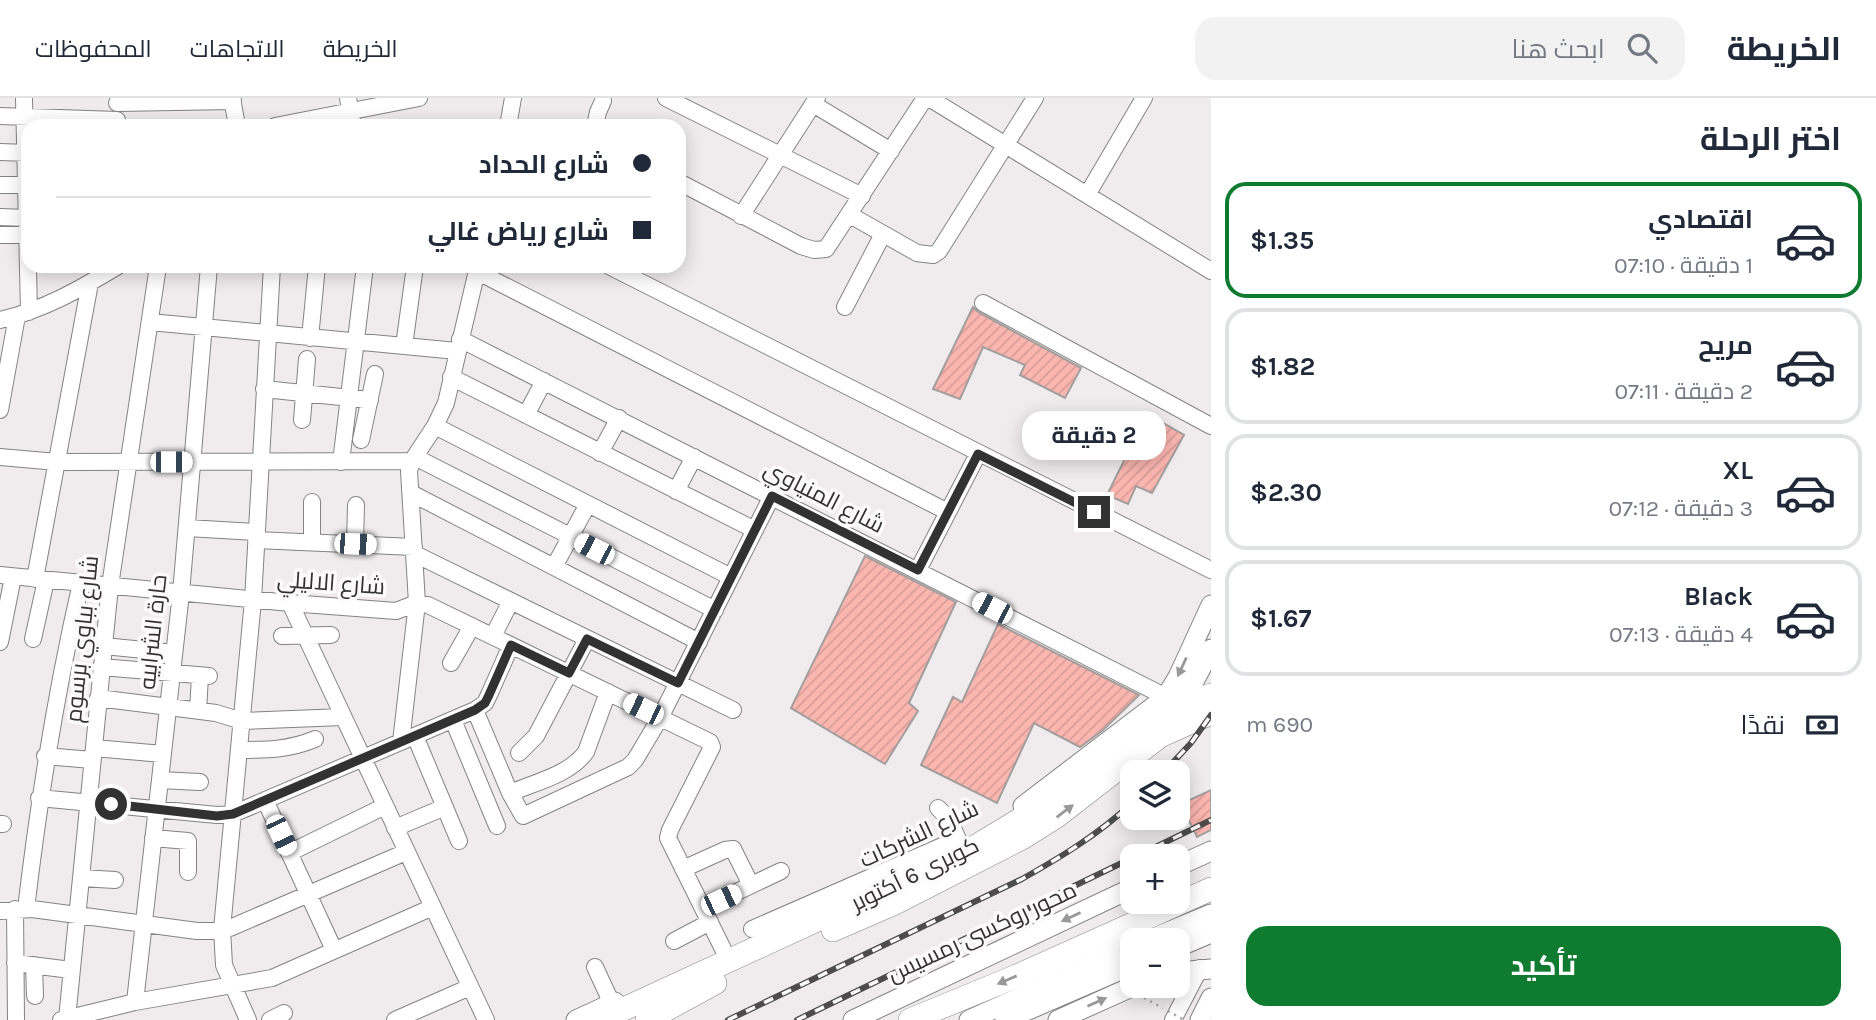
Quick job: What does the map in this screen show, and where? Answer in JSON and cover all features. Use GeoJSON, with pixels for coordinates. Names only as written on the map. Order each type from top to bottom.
{"type":"FeatureCollection","features":[{"type":"Feature","properties":{"kind":"highway","name":"كوبرى 6 أكتوبر"},"geometry":{"type":"LineString","coordinates":[[606,1012],[973,848],[1066,788],[1121,742],[1160,717],[1187,704],[1206,686]]}},
{"type":"Feature","properties":{"kind":"highway","name":"كوبرى 6 أكتوبر"},"geometry":{"type":"LineString","coordinates":[[647,1020],[711,984],[893,904],[988,857],[1058,817],[1160,736],[1211,713]]}},
{"type":"Feature","properties":{"kind":"highway"},"geometry":{"type":"LineString","coordinates":[[911,1020],[1211,889]]}},
{"type":"Feature","properties":{"kind":"main road","name":"شارع الشركات"},"geometry":{"type":"LineString","coordinates":[[588,1020],[1003,827],[1166,697],[1211,605]]}},
{"type":"Feature","properties":{"kind":"main road","name":"شارع الشركات"},"geometry":{"type":"LineString","coordinates":[[576,1020],[606,1012],[794,915],[1007,819],[1124,731],[1206,686],[1210,654]]}},
{"type":"Feature","properties":{"kind":"main road"},"geometry":{"type":"LineString","coordinates":[[1190,861],[1211,851]]}},
{"type":"Feature","properties":{"kind":"main road","name":"محور روكسى رمسيس"},"geometry":{"type":"LineString","coordinates":[[853,1020],[1120,894]]}},
{"type":"Feature","properties":{"kind":"main road"},"geometry":{"type":"LineString","coordinates":[[1178,928],[1211,914]]}},
{"type":"Feature","properties":{"kind":"main road"},"geometry":{"type":"LineString","coordinates":[[1190,942],[1211,933]]}},
{"type":"Feature","properties":{"kind":"main road"},"geometry":{"type":"LineString","coordinates":[[969,1020],[1120,952]]}},
{"type":"Feature","properties":{"kind":"main road"},"geometry":{"type":"LineString","coordinates":[[1005,1020],[1120,970]]}},
{"type":"Feature","properties":{"kind":"main road"},"geometry":{"type":"LineString","coordinates":[[1058,1020],[1120,992]]}},
{"type":"Feature","properties":{"kind":"main road"},"geometry":{"type":"LineString","coordinates":[[1200,1020],[1211,998]]}},
{"type":"Feature","properties":{"kind":"street"},"geometry":{"type":"LineString","coordinates":[[24,98],[25,117]]}},
{"type":"Feature","properties":{"kind":"street"},"geometry":{"type":"LineString","coordinates":[[313,119],[419,98]]}},
{"type":"Feature","properties":{"kind":"street"},"geometry":{"type":"LineString","coordinates":[[509,119],[513,98]]}},
{"type":"Feature","properties":{"kind":"street"},"geometry":{"type":"LineString","coordinates":[[666,98],[862,196]]}},
{"type":"Feature","properties":{"kind":"street"},"geometry":{"type":"LineString","coordinates":[[796,98],[814,103],[891,151]]}},
{"type":"Feature","properties":{"kind":"street"},"geometry":{"type":"LineString","coordinates":[[686,186],[808,249],[826,248],[927,98],[1211,271]]}},
{"type":"Feature","properties":{"kind":"street"},"geometry":{"type":"LineString","coordinates":[[850,215],[925,256],[933,255],[939,251],[1035,98]]}},
{"type":"Feature","properties":{"kind":"street"},"geometry":{"type":"LineString","coordinates":[[1087,195],[1144,98]]}},
{"type":"Feature","properties":{"kind":"street"},"geometry":{"type":"LineString","coordinates":[[596,119],[601,99]]}},
{"type":"Feature","properties":{"kind":"street"},"geometry":{"type":"LineString","coordinates":[[0,117],[117,112],[232,100],[236,119]]}},
{"type":"Feature","properties":{"kind":"street"},"geometry":{"type":"LineString","coordinates":[[741,216],[814,103]]}},
{"type":"Feature","properties":{"kind":"street"},"geometry":{"type":"LineString","coordinates":[[0,152],[21,153]]}},
{"type":"Feature","properties":{"kind":"street"},"geometry":{"type":"LineString","coordinates":[[0,186],[21,186]]}},
{"type":"Feature","properties":{"kind":"street"},"geometry":{"type":"LineString","coordinates":[[0,217],[21,223]]}},
{"type":"Feature","properties":{"kind":"street"},"geometry":{"type":"LineString","coordinates":[[0,235],[21,227]]}},
{"type":"Feature","properties":{"kind":"street"},"geometry":{"type":"LineString","coordinates":[[845,307],[883,234]]}},
{"type":"Feature","properties":{"kind":"street"},"geometry":{"type":"LineString","coordinates":[[0,410],[23,314],[25,273]]}},
{"type":"Feature","properties":{"kind":"street"},"geometry":{"type":"LineString","coordinates":[[0,320],[23,314],[106,273]]}},
{"type":"Feature","properties":{"kind":"street","name":"شارع بباوي برسوم"},"geometry":{"type":"LineString","coordinates":[[64,1019],[72,970],[110,586],[157,273]]}},
{"type":"Feature","properties":{"kind":"street","name":"حارة الشرابيه"},"geometry":{"type":"LineString","coordinates":[[135,1002],[181,593],[208,273]]}},
{"type":"Feature","properties":{"kind":"street"},"geometry":{"type":"LineString","coordinates":[[248,1020],[224,965],[222,929],[253,600],[271,273]]}},
{"type":"Feature","properties":{"kind":"street"},"geometry":{"type":"LineString","coordinates":[[310,338],[316,273]]}},
{"type":"Feature","properties":{"kind":"street"},"geometry":{"type":"LineString","coordinates":[[341,461],[364,273]]}},
{"type":"Feature","properties":{"kind":"street"},"geometry":{"type":"LineString","coordinates":[[404,346],[414,273]]}},
{"type":"Feature","properties":{"kind":"street"},"geometry":{"type":"LineString","coordinates":[[459,841],[445,807],[408,739],[417,603],[409,471],[413,459],[435,426],[446,403],[476,273]]}},
{"type":"Feature","properties":{"kind":"street"},"geometry":{"type":"LineString","coordinates":[[485,273],[948,512]]}},
{"type":"Feature","properties":{"kind":"street"},"geometry":{"type":"LineString","coordinates":[[622,273],[1211,570]]}},
{"type":"Feature","properties":{"kind":"street"},"geometry":{"type":"LineString","coordinates":[[33,639],[57,462],[90,283]]}},
{"type":"Feature","properties":{"kind":"street"},"geometry":{"type":"LineString","coordinates":[[983,303],[1211,426]]}},
{"type":"Feature","properties":{"kind":"street"},"geometry":{"type":"LineString","coordinates":[[150,322],[404,346],[459,345]]}},
{"type":"Feature","properties":{"kind":"street","name":"شارع المنياوي"},"geometry":{"type":"LineString","coordinates":[[459,345],[544,381],[619,418],[1166,697]]}},
{"type":"Feature","properties":{"kind":"street"},"geometry":{"type":"LineString","coordinates":[[302,420],[307,359]]}},
{"type":"Feature","properties":{"kind":"street"},"geometry":{"type":"LineString","coordinates":[[361,440],[375,373]]}},
{"type":"Feature","properties":{"kind":"street"},"geometry":{"type":"LineString","coordinates":[[451,377],[755,530]]}},
{"type":"Feature","properties":{"kind":"street"},"geometry":{"type":"LineString","coordinates":[[526,415],[544,381]]}},
{"type":"Feature","properties":{"kind":"street"},"geometry":{"type":"LineString","coordinates":[[264,389],[370,400]]}},
{"type":"Feature","properties":{"kind":"street"},"geometry":{"type":"LineString","coordinates":[[600,453],[619,418]]}},
{"type":"Feature","properties":{"kind":"street"},"geometry":{"type":"LineString","coordinates":[[435,426],[731,577]]}},
{"type":"Feature","properties":{"kind":"street"},"geometry":{"type":"LineString","coordinates":[[918,570],[978,454]]}},
{"type":"Feature","properties":{"kind":"street"},"geometry":{"type":"LineString","coordinates":[[0,457],[57,462],[413,459],[715,610]]}},
{"type":"Feature","properties":{"kind":"street"},"geometry":{"type":"LineString","coordinates":[[676,491],[694,457]]}},
{"type":"Feature","properties":{"kind":"street"},"geometry":{"type":"LineString","coordinates":[[411,493],[699,642]]}},
{"type":"Feature","properties":{"kind":"street"},"geometry":{"type":"LineString","coordinates":[[475,710],[510,793],[523,816],[628,768],[660,718],[772,496]]}},
{"type":"Feature","properties":{"kind":"street"},"geometry":{"type":"LineString","coordinates":[[312,502],[312,542]]}},
{"type":"Feature","properties":{"kind":"street"},"geometry":{"type":"LineString","coordinates":[[554,567],[588,504]]}},
{"type":"Feature","properties":{"kind":"street"},"geometry":{"type":"LineString","coordinates":[[355,544],[356,505]]}},
{"type":"Feature","properties":{"kind":"street"},"geometry":{"type":"LineString","coordinates":[[187,527],[312,542],[415,550],[511,601],[733,710]]}},
{"type":"Feature","properties":{"kind":"street"},"geometry":{"type":"LineString","coordinates":[[0,642],[6,576]]}},
{"type":"Feature","properties":{"kind":"street","name":"شارع الاليلي"},"geometry":{"type":"LineString","coordinates":[[6,576],[290,604],[396,611],[417,603],[428,605],[710,742],[712,747],[669,835],[683,869]]}},
{"type":"Feature","properties":{"kind":"street"},"geometry":{"type":"LineString","coordinates":[[16,1020],[14,909],[39,798],[64,654],[80,583]]}},
{"type":"Feature","properties":{"kind":"street"},"geometry":{"type":"LineString","coordinates":[[493,636],[511,601]]}},
{"type":"Feature","properties":{"kind":"street"},"geometry":{"type":"LineString","coordinates":[[290,604],[486,1020]]}},
{"type":"Feature","properties":{"kind":"street"},"geometry":{"type":"LineString","coordinates":[[451,663],[472,626]]}},
{"type":"Feature","properties":{"kind":"street"},"geometry":{"type":"LineString","coordinates":[[282,636],[331,635]]}},
{"type":"Feature","properties":{"kind":"street"},"geometry":{"type":"LineString","coordinates":[[519,753],[536,736],[587,639]]}},
{"type":"Feature","properties":{"kind":"street"},"geometry":{"type":"LineString","coordinates":[[39,798],[217,816],[233,814],[475,710],[485,703],[511,645]]}},
{"type":"Feature","properties":{"kind":"street"},"geometry":{"type":"LineString","coordinates":[[104,646],[174,653]]}},
{"type":"Feature","properties":{"kind":"street"},"geometry":{"type":"LineString","coordinates":[[102,667],[204,676],[198,711]]}},
{"type":"Feature","properties":{"kind":"street"},"geometry":{"type":"LineString","coordinates":[[510,793],[557,774],[580,760],[586,752],[608,692]]}},
{"type":"Feature","properties":{"kind":"street"},"geometry":{"type":"LineString","coordinates":[[98,698],[216,713],[242,721],[343,717]]}},
{"type":"Feature","properties":{"kind":"street"},"geometry":{"type":"LineString","coordinates":[[453,720],[497,826]]}},
{"type":"Feature","properties":{"kind":"street"},"geometry":{"type":"LineString","coordinates":[[239,750],[290,748],[315,739]]}},
{"type":"Feature","properties":{"kind":"street"},"geometry":{"type":"LineString","coordinates":[[46,756],[163,754]]}},
{"type":"Feature","properties":{"kind":"street"},"geometry":{"type":"LineString","coordinates":[[160,780],[192,782],[183,812]]}},
{"type":"Feature","properties":{"kind":"street"},"geometry":{"type":"LineString","coordinates":[[265,800],[334,950]]}},
{"type":"Feature","properties":{"kind":"street"},"geometry":{"type":"LineString","coordinates":[[289,853],[385,806]]}},
{"type":"Feature","properties":{"kind":"street"},"geometry":{"type":"LineString","coordinates":[[395,828],[445,807]]}},
{"type":"Feature","properties":{"kind":"street"},"geometry":{"type":"LineString","coordinates":[[938,808],[949,819],[959,841]]}},
{"type":"Feature","properties":{"kind":"street"},"geometry":{"type":"LineString","coordinates":[[153,838],[188,841],[188,872]]}},
{"type":"Feature","properties":{"kind":"street"},"geometry":{"type":"LineString","coordinates":[[724,951],[683,869],[733,849],[751,885]]}},
{"type":"Feature","properties":{"kind":"street"},"geometry":{"type":"LineString","coordinates":[[14,909],[197,931],[222,929],[406,852]]}},
{"type":"Feature","properties":{"kind":"street"},"geometry":{"type":"LineString","coordinates":[[674,942],[706,915],[751,885],[781,871]]}},
{"type":"Feature","properties":{"kind":"street"},"geometry":{"type":"LineString","coordinates":[[81,877],[115,880]]}},
{"type":"Feature","properties":{"kind":"street"},"geometry":{"type":"LineString","coordinates":[[64,1019],[135,1002],[272,978],[433,907]]}},
{"type":"Feature","properties":{"kind":"street"},"geometry":{"type":"LineString","coordinates":[[752,929],[794,915]]}},
{"type":"Feature","properties":{"kind":"street"},"geometry":{"type":"LineString","coordinates":[[15,963],[72,970]]}},
{"type":"Feature","properties":{"kind":"street"},"geometry":{"type":"LineString","coordinates":[[34,965],[35,996]]}},
{"type":"Feature","properties":{"kind":"street"},"geometry":{"type":"LineString","coordinates":[[1170,1016],[1207,966]]}},
{"type":"Feature","properties":{"kind":"street"},"geometry":{"type":"LineString","coordinates":[[595,967],[606,1012]]}},
{"type":"Feature","properties":{"kind":"street"},"geometry":{"type":"LineString","coordinates":[[395,1020],[470,987]]}},
{"type":"Feature","properties":{"kind":"path"},"geometry":{"type":"LineString","coordinates":[[1147,998],[1170,1016],[1184,1020]]}},
{"type":"Feature","properties":{"kind":"building"},"geometry":{"type":"Polygon","coordinates":[[[973,307],[1081,368],[1065,398],[1020,375],[1025,365],[983,347],[960,399],[933,389],[973,307]]]}},
{"type":"Feature","properties":{"kind":"building"},"geometry":{"type":"Polygon","coordinates":[[[1144,420],[1155,425],[1158,420],[1184,435],[1152,493],[1136,486],[1128,504],[1107,495],[1144,420]]]}},
{"type":"Feature","properties":{"kind":"building"},"geometry":{"type":"Polygon","coordinates":[[[865,556],[956,602],[909,703],[918,711],[885,764],[791,708],[865,556]]]}},
{"type":"Feature","properties":{"kind":"building"},"geometry":{"type":"Polygon","coordinates":[[[998,624],[1139,695],[1103,730],[1080,747],[1034,723],[997,803],[921,765],[953,697],[962,702],[998,624]]]}},
{"type":"Feature","properties":{"kind":"building"},"geometry":{"type":"Polygon","coordinates":[[[1211,790],[1211,830],[1197,837],[1190,823],[1190,800],[1211,790]]]}},
{"type":"Feature","properties":{"kind":"railway"},"geometry":{"type":"LineString","coordinates":[[1175,760],[1211,715]]}},
{"type":"Feature","properties":{"kind":"railway"},"geometry":{"type":"LineString","coordinates":[[728,1020],[1022,879],[1079,844],[1120,813]]}},
{"type":"Feature","properties":{"kind":"railway"},"geometry":{"type":"LineString","coordinates":[[1162,844],[1211,820]]}},
{"type":"Feature","properties":{"kind":"railway"},"geometry":{"type":"LineString","coordinates":[[797,1020],[1120,864]]}},
{"type":"Feature","properties":{"kind":"route"},"geometry":{"type":"LineString","coordinates":[[111,804],[217,816],[233,814],[475,710],[485,703],[511,645],[569,673],[587,639],[678,683],[772,496],[918,570],[978,454],[1094,512]]}}]}
